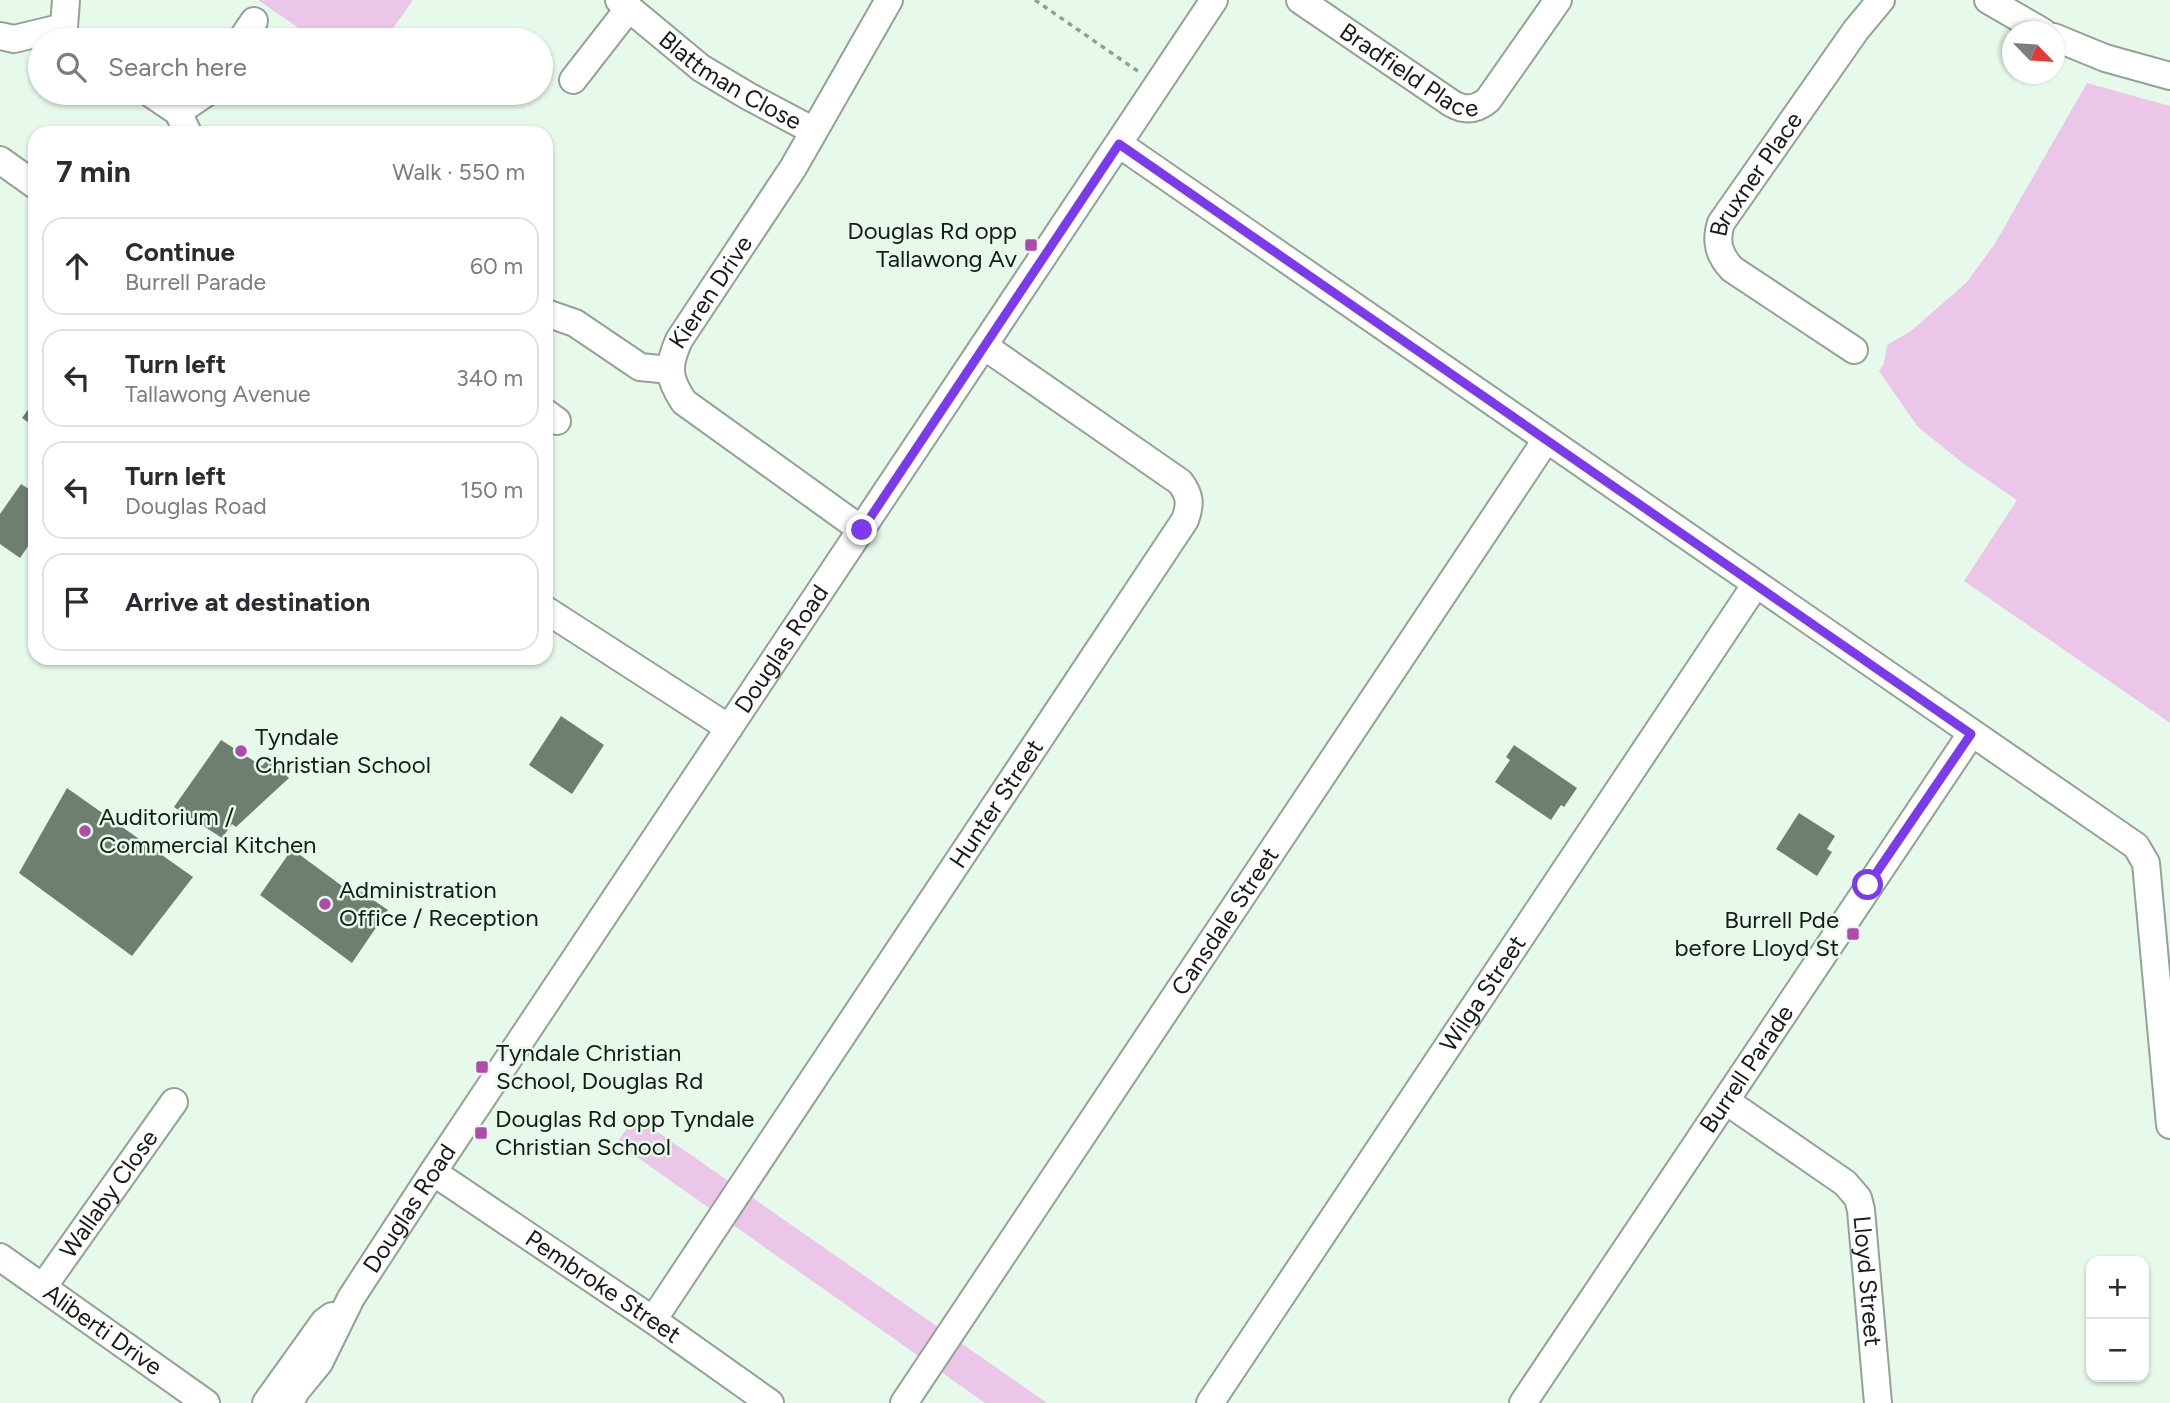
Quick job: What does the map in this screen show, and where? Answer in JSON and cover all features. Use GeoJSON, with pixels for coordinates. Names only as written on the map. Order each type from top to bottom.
{"type":"FeatureCollection","features":[{"type":"Feature","properties":{"kind":"street"},"geometry":{"type":"LineString","coordinates":[[66,0],[70,28]]}},
{"type":"Feature","properties":{"kind":"street","name":"Kieren Drive"},"geometry":{"type":"LineString","coordinates":[[862,530],[684,402],[672,385],[670,370],[672,355],[679,340],[793,168],[812,130],[889,0]]}},
{"type":"Feature","properties":{"kind":"street","name":"Douglas Road"},"geometry":{"type":"LineString","coordinates":[[290,1403],[296,1391],[319,1363],[351,1298],[433,1172],[1214,0]]}},
{"type":"Feature","properties":{"kind":"street","name":"Bradfield Place"},"geometry":{"type":"LineString","coordinates":[[1300,0],[1451,103],[1467,109],[1479,107],[1488,100],[1558,0]]}},
{"type":"Feature","properties":{"kind":"street","name":"Bruxner Place"},"geometry":{"type":"LineString","coordinates":[[1854,350],[1732,269],[1719,252],[1718,232],[1721,223],[1856,30],[1881,0]]}},
{"type":"Feature","properties":{"kind":"street"},"geometry":{"type":"LineString","coordinates":[[1988,0],[2024,21]]}},
{"type":"Feature","properties":{"kind":"street"},"geometry":{"type":"LineString","coordinates":[[573,80],[624,4]]}},
{"type":"Feature","properties":{"kind":"street","name":"Blattman Close"},"geometry":{"type":"LineString","coordinates":[[624,4],[701,68],[812,130]]}},
{"type":"Feature","properties":{"kind":"street"},"geometry":{"type":"LineString","coordinates":[[0,36],[14,39],[28,38]]}},
{"type":"Feature","properties":{"kind":"street"},"geometry":{"type":"LineString","coordinates":[[2065,42],[2105,58],[2170,76]]}},
{"type":"Feature","properties":{"kind":"street"},"geometry":{"type":"LineString","coordinates":[[164,105],[183,122],[196,105]]}},
{"type":"Feature","properties":{"kind":"street"},"geometry":{"type":"LineString","coordinates":[[1119,144],[2126,839],[2146,863],[2164,994],[2170,1125]]}},
{"type":"Feature","properties":{"kind":"street"},"geometry":{"type":"LineString","coordinates":[[0,160],[28,179]]}},
{"type":"Feature","properties":{"kind":"street"},"geometry":{"type":"LineString","coordinates":[[553,315],[575,323],[640,367],[670,370]]}},
{"type":"Feature","properties":{"kind":"street","name":"Hunter Street"},"geometry":{"type":"LineString","coordinates":[[653,1320],[1185,520],[1189,509],[1190,499],[1180,482],[984,346]]}},
{"type":"Feature","properties":{"kind":"street","name":"Cansdale Street"},"geometry":{"type":"LineString","coordinates":[[904,1403],[1546,440]]}},
{"type":"Feature","properties":{"kind":"street","name":"Wilga Street"},"geometry":{"type":"LineString","coordinates":[[1210,1403],[1756,584]]}},
{"type":"Feature","properties":{"kind":"street"},"geometry":{"type":"LineString","coordinates":[[553,615],[729,728]]}},
{"type":"Feature","properties":{"kind":"street","name":"Burrell Parade"},"geometry":{"type":"LineString","coordinates":[[1524,1403],[1971,734]]}},
{"type":"Feature","properties":{"kind":"street","name":"Lloyd Street"},"geometry":{"type":"LineString","coordinates":[[1726,1101],[1844,1183],[1858,1198],[1878,1403]]}},
{"type":"Feature","properties":{"kind":"street","name":"Wallaby Close"},"geometry":{"type":"LineString","coordinates":[[43,1287],[174,1102]]}},
{"type":"Feature","properties":{"kind":"street","name":"Pembroke Street"},"geometry":{"type":"LineString","coordinates":[[433,1172],[653,1320],[770,1403]]}},
{"type":"Feature","properties":{"kind":"street","name":"Aliberti Drive"},"geometry":{"type":"LineString","coordinates":[[0,1257],[206,1403]]}},
{"type":"Feature","properties":{"kind":"street","name":"Douglas Road"},"geometry":{"type":"LineString","coordinates":[[266,1403],[324,1322],[351,1298]]}},
{"type":"Feature","properties":{"kind":"path"},"geometry":{"type":"LineString","coordinates":[[1035,0],[1139,72]]}},
{"type":"Feature","properties":{"kind":"shaded area"},"geometry":{"type":"Polygon","coordinates":[[[258,0],[413,0],[393,28],[299,28],[258,0]]]}},
{"type":"Feature","properties":{"kind":"shaded area"},"geometry":{"type":"Polygon","coordinates":[[[2087,83],[2170,106],[2170,723],[1964,581],[2017,500],[1964,464],[1918,427],[1879,371],[1884,363],[1887,345],[1911,331],[1966,283],[1994,245],[2087,83]]]}},
{"type":"Feature","properties":{"kind":"shaded area"},"geometry":{"type":"Polygon","coordinates":[[[635,1116],[1047,1403],[985,1403],[617,1143],[635,1116]]]}},
{"type":"Feature","properties":{"kind":"building"},"geometry":{"type":"Polygon","coordinates":[[[28,410],[28,422],[22,418],[28,410]]]}},
{"type":"Feature","properties":{"kind":"building"},"geometry":{"type":"Polygon","coordinates":[[[21,484],[28,488],[28,546],[20,558],[0,544],[0,514],[21,484]]]}},
{"type":"Feature","properties":{"kind":"building"},"geometry":{"type":"Polygon","coordinates":[[[561,716],[604,745],[572,794],[529,765],[561,716]]]}},
{"type":"Feature","properties":{"kind":"building"},"geometry":{"type":"Polygon","coordinates":[[[221,740],[262,766],[268,759],[289,778],[236,827],[232,824],[222,838],[174,807],[221,740]]]}},
{"type":"Feature","properties":{"kind":"building"},"geometry":{"type":"Polygon","coordinates":[[[1514,745],[1577,788],[1551,820],[1495,782],[1510,760],[1506,757],[1514,745]]]}},
{"type":"Feature","properties":{"kind":"building","name":"Auditorium / Commercial Kitchen"},"geometry":{"type":"Polygon","coordinates":[[[67,788],[193,877],[132,956],[19,873],[67,788]]]}},
{"type":"Feature","properties":{"kind":"building"},"geometry":{"type":"Polygon","coordinates":[[[1799,813],[1835,836],[1827,849],[1832,852],[1817,876],[1776,849],[1799,813]]]}},
{"type":"Feature","properties":{"kind":"building","name":"Administration Office / Reception"},"geometry":{"type":"Polygon","coordinates":[[[292,849],[357,897],[360,891],[388,910],[352,963],[260,895],[292,849]]]}},
{"type":"Feature","properties":{"kind":"place","name":"Douglas Rd opp Tallawong Av"},"geometry":{"type":"Point","coordinates":[1031,245]}},
{"type":"Feature","properties":{"kind":"place","name":"Tyndale Christian School"},"geometry":{"type":"Point","coordinates":[241,751]}},
{"type":"Feature","properties":{"kind":"place","name":"Auditorium / Commercial Kitchen"},"geometry":{"type":"Point","coordinates":[85,831]}},
{"type":"Feature","properties":{"kind":"place","name":"Administration Office / Reception"},"geometry":{"type":"Point","coordinates":[325,904]}},
{"type":"Feature","properties":{"kind":"place","name":"Burrell Pde before Lloyd St"},"geometry":{"type":"Point","coordinates":[1853,934]}},
{"type":"Feature","properties":{"kind":"place","name":"Tyndale Christian School, Douglas Rd"},"geometry":{"type":"Point","coordinates":[482,1067]}},
{"type":"Feature","properties":{"kind":"place","name":"Douglas Rd opp Tyndale Christian School"},"geometry":{"type":"Point","coordinates":[481,1133]}},
{"type":"Feature","properties":{"kind":"route"},"geometry":{"type":"LineString","coordinates":[[862,530],[1119,144],[1971,734],[1868,885]]}}]}
